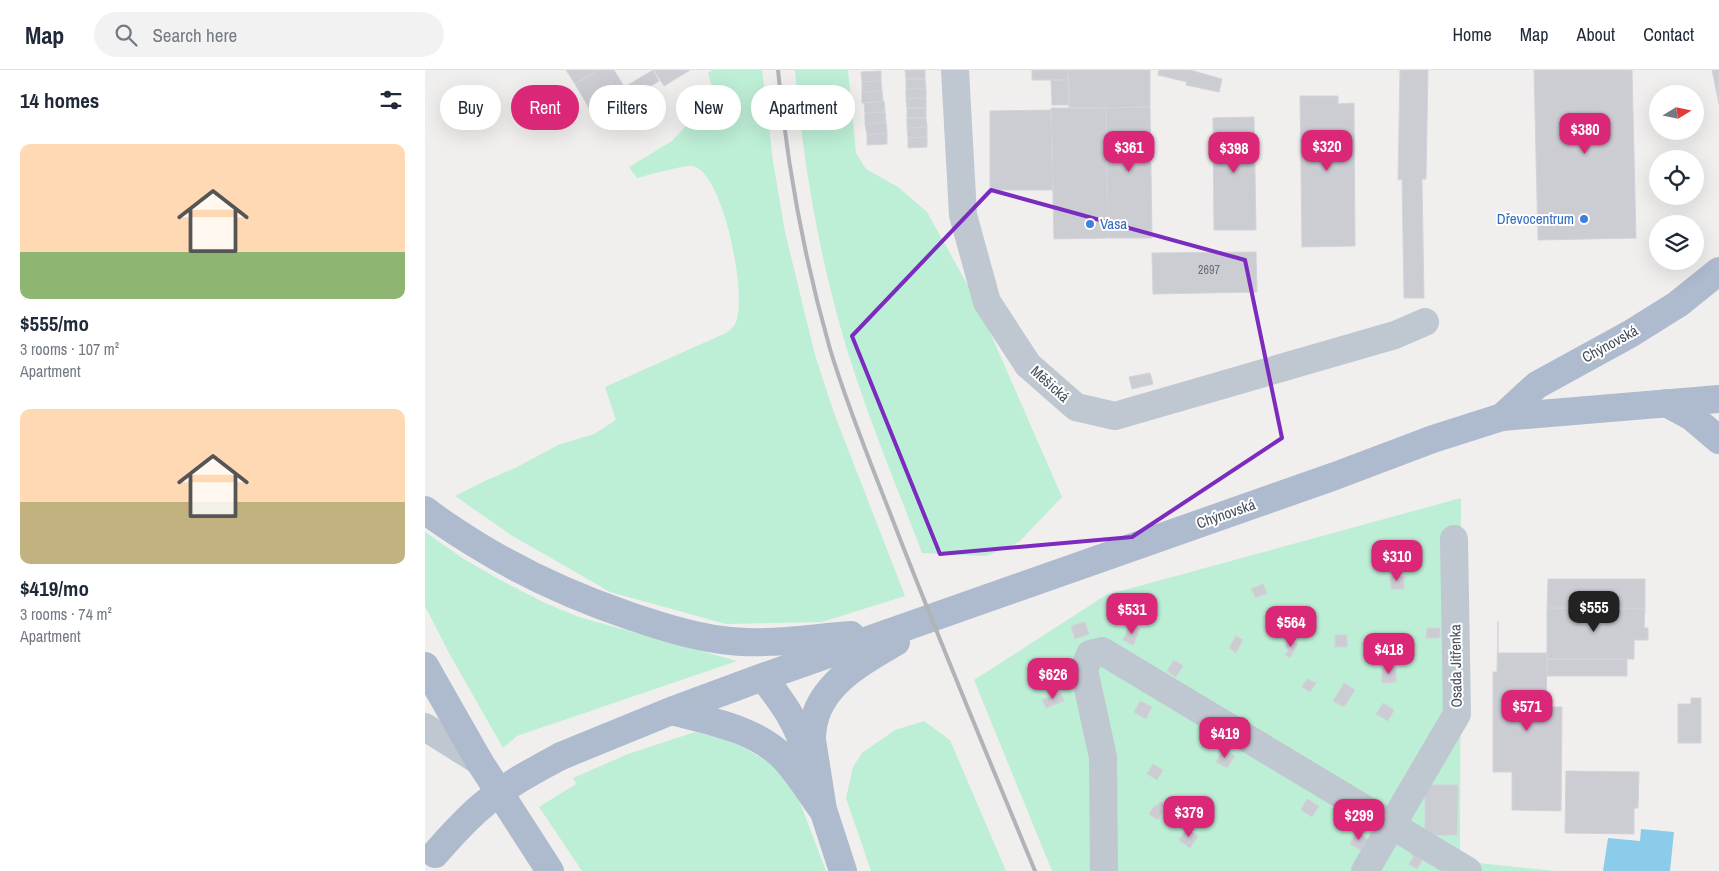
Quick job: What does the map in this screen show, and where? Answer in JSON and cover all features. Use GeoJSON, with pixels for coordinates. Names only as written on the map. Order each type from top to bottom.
{"type":"FeatureCollection","features":[{"type":"Feature","properties":{"kind":"main road","name":"Chýnovská"},"geometry":{"type":"LineString","coordinates":[[1502,417],[1537,385],[1629,334],[1678,304],[1719,270]]}},
{"type":"Feature","properties":{"kind":"main road","name":"Chýnovská"},"geometry":{"type":"LineString","coordinates":[[949,611],[1335,476],[1433,439],[1502,417],[1719,399]]}},
{"type":"Feature","properties":{"kind":"main road"},"geometry":{"type":"LineString","coordinates":[[1666,403],[1692,417],[1719,440]]}},
{"type":"Feature","properties":{"kind":"main road"},"geometry":{"type":"LineString","coordinates":[[425,510],[498,558],[540,581],[608,608],[676,630],[722,640],[751,642],[885,633]]}},
{"type":"Feature","properties":{"kind":"main road"},"geometry":{"type":"LineString","coordinates":[[430,860],[463,824],[495,795],[527,774],[561,756],[671,711],[949,611]]}},
{"type":"Feature","properties":{"kind":"main road"},"geometry":{"type":"LineString","coordinates":[[823,810],[812,729],[818,707],[832,687],[852,669],[949,611]]}},
{"type":"Feature","properties":{"kind":"main road"},"geometry":{"type":"LineString","coordinates":[[425,666],[479,761],[550,871]]}},
{"type":"Feature","properties":{"kind":"main road"},"geometry":{"type":"LineString","coordinates":[[763,677],[788,710],[797,726],[843,871]]}},
{"type":"Feature","properties":{"kind":"main road"},"geometry":{"type":"LineString","coordinates":[[671,711],[731,727],[753,736],[766,744],[783,758],[823,810]]}},
{"type":"Feature","properties":{"kind":"street","name":"Měšická"},"geometry":{"type":"LineString","coordinates":[[955,70],[963,215],[987,302],[1028,365],[1076,407],[1115,416],[1395,335],[1425,322]]}},
{"type":"Feature","properties":{"kind":"street","name":"Osada Jitřenka"},"geometry":{"type":"LineString","coordinates":[[1365,871],[1457,714],[1454,539]]}},
{"type":"Feature","properties":{"kind":"street"},"geometry":{"type":"LineString","coordinates":[[1104,871],[1103,757],[1084,670],[1090,654],[1102,651],[1467,871]]}},
{"type":"Feature","properties":{"kind":"street"},"geometry":{"type":"LineString","coordinates":[[425,727],[479,761]]}},
{"type":"Feature","properties":{"kind":"highlighted area"},"geometry":{"type":"Polygon","coordinates":[[[991,190],[1245,260],[1282,438],[1132,537],[940,554],[852,336],[991,190]]]}},
{"type":"Feature","properties":{"kind":"green space"},"geometry":{"type":"Polygon","coordinates":[[[713,70],[762,70],[764,85],[751,85],[751,130],[769,130],[785,232],[815,355],[834,413],[905,596],[822,622],[726,624],[610,592],[511,535],[455,496],[517,467],[558,445],[594,434],[616,420],[605,387],[726,333],[735,325],[739,308],[738,287],[730,236],[723,211],[714,190],[704,174],[693,166],[689,166],[637,178],[629,167],[672,141],[682,130],[741,130],[741,85],[711,85],[708,73],[713,70]]]}},
{"type":"Feature","properties":{"kind":"green space"},"geometry":{"type":"Polygon","coordinates":[[[795,70],[848,70],[849,85],[796,85],[795,70]]]}},
{"type":"Feature","properties":{"kind":"green space"},"geometry":{"type":"Polygon","coordinates":[[[802,130],[854,130],[856,153],[866,169],[898,187],[927,212],[976,300],[1062,497],[1019,542],[986,556],[922,553],[863,398],[836,312],[813,209],[802,130]]]}},
{"type":"Feature","properties":{"kind":"green space"},"geometry":{"type":"Polygon","coordinates":[[[1461,498],[1460,861],[1556,871],[1052,871],[974,680],[1106,595],[1461,498]]]}},
{"type":"Feature","properties":{"kind":"green space"},"geometry":{"type":"Polygon","coordinates":[[[425,532],[464,559],[545,603],[579,617],[737,661],[517,736],[503,748],[449,653],[425,606],[425,532]]]}},
{"type":"Feature","properties":{"kind":"green space"},"geometry":{"type":"Polygon","coordinates":[[[924,721],[950,740],[1006,871],[871,871],[846,798],[853,767],[862,753],[895,730],[924,721]]]}},
{"type":"Feature","properties":{"kind":"green space"},"geometry":{"type":"Polygon","coordinates":[[[695,732],[720,737],[743,747],[770,763],[793,784],[826,871],[582,871],[539,807],[576,784],[573,778],[628,754],[695,732]]]}},
{"type":"Feature","properties":{"kind":"water"},"geometry":{"type":"Polygon","coordinates":[[[1641,829],[1674,832],[1670,871],[1603,871],[1608,838],[1640,841],[1641,829]]]}},
{"type":"Feature","properties":{"kind":"building"},"geometry":{"type":"Polygon","coordinates":[[[566,70],[599,70],[575,84],[566,70]]]}},
{"type":"Feature","properties":{"kind":"building"},"geometry":{"type":"Polygon","coordinates":[[[599,70],[614,70],[623,85],[589,85],[589,108],[579,91],[579,85],[575,84],[599,70]]]}},
{"type":"Feature","properties":{"kind":"building"},"geometry":{"type":"Polygon","coordinates":[[[653,70],[659,81],[652,85],[635,85],[633,82],[653,70]]]}},
{"type":"Feature","properties":{"kind":"building"},"geometry":{"type":"Polygon","coordinates":[[[654,70],[690,70],[666,85],[663,85],[654,70]]]}},
{"type":"Feature","properties":{"kind":"building"},"geometry":{"type":"Polygon","coordinates":[[[905,70],[925,70],[925,79],[906,79],[905,70]]]}},
{"type":"Feature","properties":{"kind":"building"},"geometry":{"type":"Polygon","coordinates":[[[1032,70],[1068,70],[1069,80],[1032,80],[1032,70]]]}},
{"type":"Feature","properties":{"kind":"building"},"geometry":{"type":"Polygon","coordinates":[[[1068,70],[1150,70],[1150,107],[1069,108],[1068,70]]]}},
{"type":"Feature","properties":{"kind":"building"},"geometry":{"type":"Polygon","coordinates":[[[1159,70],[1190,70],[1222,79],[1219,92],[1186,85],[1187,82],[1158,75],[1159,70]]]}},
{"type":"Feature","properties":{"kind":"building"},"geometry":{"type":"Polygon","coordinates":[[[1400,70],[1428,70],[1426,179],[1422,179],[1424,298],[1404,298],[1402,179],[1398,180],[1400,70]]]}},
{"type":"Feature","properties":{"kind":"building"},"geometry":{"type":"Polygon","coordinates":[[[1534,70],[1632,70],[1636,238],[1538,240],[1534,70]]]}},
{"type":"Feature","properties":{"kind":"building"},"geometry":{"type":"Polygon","coordinates":[[[1712,70],[1719,70],[1719,104],[1712,70]]]}},
{"type":"Feature","properties":{"kind":"building"},"geometry":{"type":"Polygon","coordinates":[[[881,71],[881,81],[862,82],[861,72],[881,71]]]}},
{"type":"Feature","properties":{"kind":"building"},"geometry":{"type":"Polygon","coordinates":[[[906,79],[925,79],[926,88],[906,89],[906,79]]]}},
{"type":"Feature","properties":{"kind":"building"},"geometry":{"type":"Polygon","coordinates":[[[1051,80],[1069,80],[1069,105],[1052,105],[1051,80]]]}},
{"type":"Feature","properties":{"kind":"building"},"geometry":{"type":"Polygon","coordinates":[[[881,81],[882,91],[862,92],[862,82],[881,81]]]}},
{"type":"Feature","properties":{"kind":"building"},"geometry":{"type":"Polygon","coordinates":[[[926,88],[926,98],[906,99],[906,89],[926,88]]]}},
{"type":"Feature","properties":{"kind":"building"},"geometry":{"type":"Polygon","coordinates":[[[882,91],[883,101],[862,103],[862,92],[882,91]]]}},
{"type":"Feature","properties":{"kind":"building"},"geometry":{"type":"Polygon","coordinates":[[[1300,96],[1338,96],[1338,104],[1354,103],[1355,246],[1302,247],[1300,96]]]}},
{"type":"Feature","properties":{"kind":"building"},"geometry":{"type":"Polygon","coordinates":[[[926,98],[926,108],[907,108],[906,99],[926,98]]]}},
{"type":"Feature","properties":{"kind":"building"},"geometry":{"type":"Polygon","coordinates":[[[884,101],[885,112],[865,113],[864,103],[884,101]]]}},
{"type":"Feature","properties":{"kind":"building"},"geometry":{"type":"Polygon","coordinates":[[[1150,107],[1152,238],[1108,238],[1106,108],[1150,107]]]}},
{"type":"Feature","properties":{"kind":"building"},"geometry":{"type":"Polygon","coordinates":[[[907,108],[926,108],[926,118],[907,118],[907,108]]]}},
{"type":"Feature","properties":{"kind":"building"},"geometry":{"type":"Polygon","coordinates":[[[1051,108],[1106,108],[1108,238],[1054,239],[1051,108]]]}},
{"type":"Feature","properties":{"kind":"building"},"geometry":{"type":"Polygon","coordinates":[[[1051,110],[1053,190],[990,190],[990,111],[1051,110]]]}},
{"type":"Feature","properties":{"kind":"building"},"geometry":{"type":"Polygon","coordinates":[[[885,112],[886,122],[865,124],[865,113],[885,112]]]}},
{"type":"Feature","properties":{"kind":"building"},"geometry":{"type":"Polygon","coordinates":[[[1254,117],[1256,230],[1214,230],[1213,118],[1254,117]]]}},
{"type":"Feature","properties":{"kind":"building"},"geometry":{"type":"Polygon","coordinates":[[[907,118],[926,118],[927,127],[907,128],[907,118]]]}},
{"type":"Feature","properties":{"kind":"building"},"geometry":{"type":"Polygon","coordinates":[[[886,122],[887,133],[867,135],[865,124],[886,122]]]}},
{"type":"Feature","properties":{"kind":"building"},"geometry":{"type":"Polygon","coordinates":[[[927,127],[927,137],[908,138],[907,128],[927,127]]]}},
{"type":"Feature","properties":{"kind":"building"},"geometry":{"type":"Polygon","coordinates":[[[887,133],[887,144],[867,145],[867,135],[887,133]]]}},
{"type":"Feature","properties":{"kind":"building"},"geometry":{"type":"Polygon","coordinates":[[[927,137],[927,147],[908,148],[908,138],[927,137]]]}},
{"type":"Feature","properties":{"kind":"building"},"geometry":{"type":"Polygon","coordinates":[[[1256,252],[1257,292],[1153,294],[1152,253],[1256,252]]]}},
{"type":"Feature","properties":{"kind":"building"},"geometry":{"type":"Polygon","coordinates":[[[1150,373],[1153,384],[1132,389],[1129,377],[1150,373]]]}},
{"type":"Feature","properties":{"kind":"building"},"geometry":{"type":"Polygon","coordinates":[[[1391,576],[1406,576],[1404,578],[1404,589],[1391,589],[1391,581],[1389,581],[1391,576]]]}},
{"type":"Feature","properties":{"kind":"building"},"geometry":{"type":"Polygon","coordinates":[[[1548,579],[1645,579],[1645,609],[1547,608],[1548,579]]]}},
{"type":"Feature","properties":{"kind":"building"},"geometry":{"type":"Polygon","coordinates":[[[1263,584],[1267,593],[1256,598],[1251,589],[1263,584]]]}},
{"type":"Feature","properties":{"kind":"building"},"geometry":{"type":"Polygon","coordinates":[[[1547,608],[1645,609],[1644,628],[1648,628],[1648,640],[1634,640],[1634,659],[1547,659],[1547,608]]]}},
{"type":"Feature","properties":{"kind":"building"},"geometry":{"type":"Polygon","coordinates":[[[1498,621],[1498,653],[1547,653],[1546,707],[1562,707],[1561,811],[1512,810],[1512,772],[1493,772],[1493,672],[1497,672],[1498,621]]]}},
{"type":"Feature","properties":{"kind":"building"},"geometry":{"type":"Polygon","coordinates":[[[1085,622],[1089,634],[1075,639],[1071,626],[1085,622]]]}},
{"type":"Feature","properties":{"kind":"building"},"geometry":{"type":"Polygon","coordinates":[[[1130,625],[1140,629],[1133,645],[1123,640],[1130,625]]]}},
{"type":"Feature","properties":{"kind":"building"},"geometry":{"type":"Polygon","coordinates":[[[1427,628],[1440,628],[1440,638],[1426,638],[1427,628]]]}},
{"type":"Feature","properties":{"kind":"building"},"geometry":{"type":"Polygon","coordinates":[[[1335,635],[1347,635],[1347,647],[1335,647],[1335,635]]]}},
{"type":"Feature","properties":{"kind":"building"},"geometry":{"type":"Polygon","coordinates":[[[1236,636],[1243,640],[1236,653],[1229,648],[1236,636]]]}},
{"type":"Feature","properties":{"kind":"building"},"geometry":{"type":"Polygon","coordinates":[[[1289,640],[1298,644],[1290,658],[1285,655],[1289,649],[1285,647],[1289,640]]]}},
{"type":"Feature","properties":{"kind":"building"},"geometry":{"type":"Polygon","coordinates":[[[1547,659],[1627,659],[1627,676],[1547,676],[1547,659]]]}},
{"type":"Feature","properties":{"kind":"building"},"geometry":{"type":"Polygon","coordinates":[[[1174,660],[1183,666],[1176,677],[1167,671],[1174,660]]]}},
{"type":"Feature","properties":{"kind":"building"},"geometry":{"type":"Polygon","coordinates":[[[1396,667],[1396,682],[1382,683],[1382,668],[1396,667]]]}},
{"type":"Feature","properties":{"kind":"building"},"geometry":{"type":"Polygon","coordinates":[[[1307,679],[1316,683],[1310,692],[1302,687],[1307,679]]]}},
{"type":"Feature","properties":{"kind":"building"},"geometry":{"type":"Polygon","coordinates":[[[1344,683],[1355,690],[1344,707],[1333,701],[1344,683]]]}},
{"type":"Feature","properties":{"kind":"building"},"geometry":{"type":"Polygon","coordinates":[[[1061,692],[1064,701],[1046,708],[1042,700],[1061,692]]]}},
{"type":"Feature","properties":{"kind":"building"},"geometry":{"type":"Polygon","coordinates":[[[1691,698],[1701,698],[1701,743],[1678,743],[1678,704],[1691,704],[1691,698]]]}},
{"type":"Feature","properties":{"kind":"building"},"geometry":{"type":"Polygon","coordinates":[[[1140,701],[1152,707],[1146,719],[1134,712],[1140,701]]]}},
{"type":"Feature","properties":{"kind":"building"},"geometry":{"type":"Polygon","coordinates":[[[1383,703],[1394,710],[1388,721],[1376,714],[1383,703]]]}},
{"type":"Feature","properties":{"kind":"building"},"geometry":{"type":"Polygon","coordinates":[[[1223,749],[1235,756],[1227,768],[1216,762],[1223,749]]]}},
{"type":"Feature","properties":{"kind":"building"},"geometry":{"type":"Polygon","coordinates":[[[1153,764],[1163,770],[1157,780],[1147,774],[1153,764]]]}},
{"type":"Feature","properties":{"kind":"building"},"geometry":{"type":"Polygon","coordinates":[[[1566,771],[1639,772],[1638,808],[1634,808],[1634,834],[1565,833],[1566,771]]]}},
{"type":"Feature","properties":{"kind":"building"},"geometry":{"type":"Polygon","coordinates":[[[1425,785],[1458,785],[1457,835],[1425,835],[1425,785]]]}},
{"type":"Feature","properties":{"kind":"building"},"geometry":{"type":"Polygon","coordinates":[[[1307,799],[1319,806],[1312,817],[1301,810],[1307,799]]]}},
{"type":"Feature","properties":{"kind":"building"},"geometry":{"type":"Polygon","coordinates":[[[1160,801],[1165,804],[1158,820],[1149,814],[1160,801]]]}},
{"type":"Feature","properties":{"kind":"building"},"geometry":{"type":"Polygon","coordinates":[[[1187,829],[1198,836],[1190,848],[1179,840],[1187,829]]]}},
{"type":"Feature","properties":{"kind":"building"},"geometry":{"type":"Polygon","coordinates":[[[1356,832],[1368,839],[1361,850],[1350,844],[1356,832]]]}},
{"type":"Feature","properties":{"kind":"building"},"geometry":{"type":"Polygon","coordinates":[[[1413,851],[1424,858],[1417,869],[1409,864],[1414,856],[1411,855],[1413,851]]]}},
{"type":"Feature","properties":{"kind":"railway"},"geometry":{"type":"LineString","coordinates":[[778,70],[786,141],[804,246],[830,349],[859,432],[925,603],[1035,871]]}},
{"type":"Feature","properties":{"kind":"place","name":"Dřevocentrum"},"geometry":{"type":"Point","coordinates":[1584,219]}},
{"type":"Feature","properties":{"kind":"place","name":"Vasa"},"geometry":{"type":"Point","coordinates":[1090,224]}}]}
